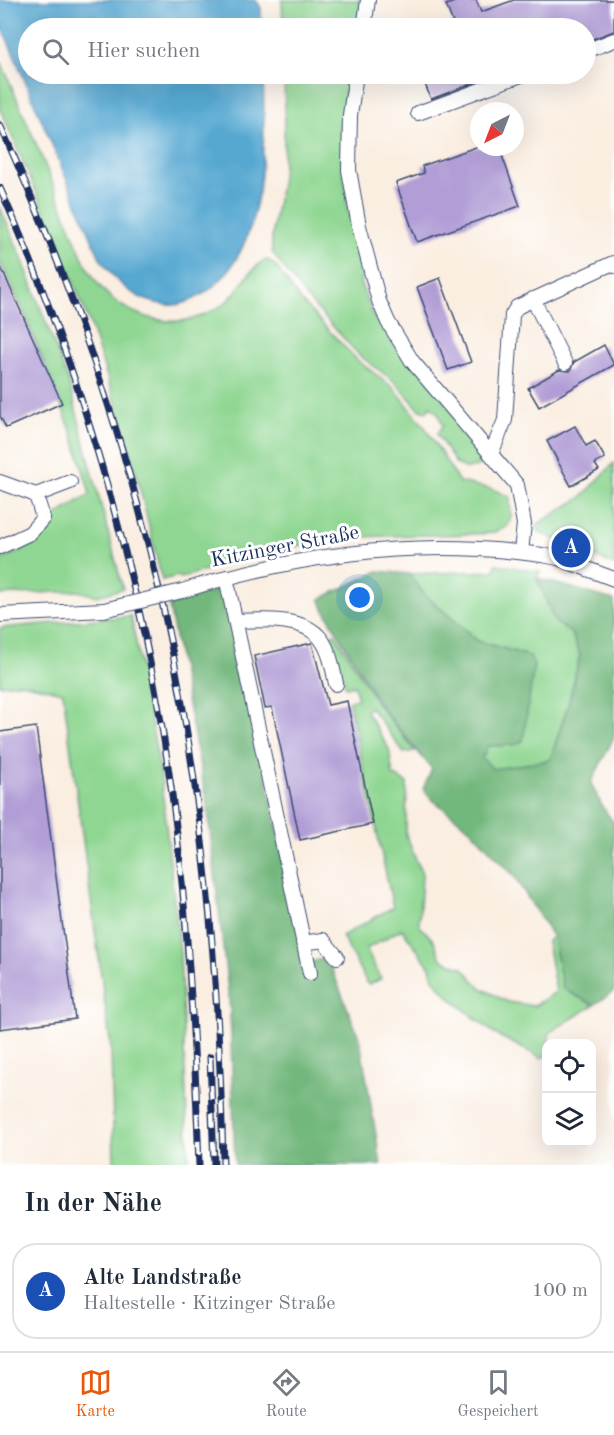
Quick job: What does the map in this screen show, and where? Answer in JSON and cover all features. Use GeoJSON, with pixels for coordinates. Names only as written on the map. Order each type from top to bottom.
{"type":"FeatureCollection","features":[{"type":"Feature","properties":{"kind":"street"},"geometry":{"type":"LineString","coordinates":[[365,18],[368,0]]}},
{"type":"Feature","properties":{"kind":"street"},"geometry":{"type":"LineString","coordinates":[[596,47],[614,40]]}},
{"type":"Feature","properties":{"kind":"street"},"geometry":{"type":"LineString","coordinates":[[355,84],[350,115],[349,170],[359,226],[379,301],[387,322],[412,360],[517,485],[521,495],[524,524],[521,552]]}},
{"type":"Feature","properties":{"kind":"street"},"geometry":{"type":"LineString","coordinates":[[418,112],[496,84]]}},
{"type":"Feature","properties":{"kind":"street"},"geometry":{"type":"LineString","coordinates":[[491,454],[505,420],[512,315],[517,307],[613,263],[614,266]]}},
{"type":"Feature","properties":{"kind":"street"},"geometry":{"type":"LineString","coordinates":[[533,299],[565,363]]}},
{"type":"Feature","properties":{"kind":"street"},"geometry":{"type":"LineString","coordinates":[[0,482],[36,495],[70,482]]}},
{"type":"Feature","properties":{"kind":"street"},"geometry":{"type":"LineString","coordinates":[[0,547],[30,533],[43,518],[36,495]]}},
{"type":"Feature","properties":{"kind":"street","name":"Kitzinger Straße"},"geometry":{"type":"LineString","coordinates":[[0,615],[104,610],[182,591],[226,577],[322,556],[363,551],[440,548],[521,552],[558,558],[614,579]]}},
{"type":"Feature","properties":{"kind":"street"},"geometry":{"type":"LineString","coordinates":[[226,577],[310,973]]}},
{"type":"Feature","properties":{"kind":"street"},"geometry":{"type":"LineString","coordinates":[[235,621],[264,620],[296,624],[312,630],[322,639],[336,684]]}},
{"type":"Feature","properties":{"kind":"street"},"geometry":{"type":"LineString","coordinates":[[303,942],[326,936],[337,957]]}},
{"type":"Feature","properties":{"kind":"green space"},"geometry":{"type":"Polygon","coordinates":[[[282,0],[361,0],[358,18],[283,18],[282,0]]]}},
{"type":"Feature","properties":{"kind":"green space"},"geometry":{"type":"Polygon","coordinates":[[[0,59],[80,253],[92,275],[107,294],[125,308],[147,317],[170,321],[192,319],[225,303],[257,265],[268,260],[276,266],[300,300],[357,360],[395,389],[427,430],[459,482],[492,489],[510,497],[511,518],[507,527],[493,533],[365,537],[322,541],[233,562],[180,578],[177,576],[162,580],[130,448],[90,324],[54,233],[0,109],[0,59]]]}},
{"type":"Feature","properties":{"kind":"green space"},"geometry":{"type":"Polygon","coordinates":[[[284,84],[347,84],[341,126],[342,155],[348,209],[365,268],[360,281],[373,317],[386,326],[486,454],[484,461],[477,466],[468,469],[456,464],[437,434],[443,426],[438,413],[430,406],[426,412],[419,409],[395,382],[359,355],[306,297],[273,254],[273,228],[283,163],[284,84]]]}},
{"type":"Feature","properties":{"kind":"green space"},"geometry":{"type":"Polygon","coordinates":[[[0,207],[69,383],[123,589],[97,596],[77,591],[0,595],[0,560],[27,548],[47,532],[58,514],[90,494],[74,438],[23,310],[0,261],[0,207]]]}},
{"type":"Feature","properties":{"kind":"green space"},"geometry":{"type":"Polygon","coordinates":[[[614,463],[614,565],[540,533],[536,525],[582,497],[614,463]]]}},
{"type":"Feature","properties":{"kind":"green space"},"geometry":{"type":"Polygon","coordinates":[[[496,564],[540,572],[537,578],[555,622],[572,634],[580,655],[568,705],[550,760],[493,770],[481,758],[488,746],[514,745],[530,656],[478,641],[424,594],[409,574],[494,571],[496,564]]]}},
{"type":"Feature","properties":{"kind":"green space"},"geometry":{"type":"Polygon","coordinates":[[[378,571],[409,574],[424,594],[478,641],[530,656],[534,665],[523,741],[514,745],[488,746],[482,758],[493,769],[550,760],[568,705],[580,655],[572,634],[555,622],[537,578],[614,600],[614,737],[591,783],[602,806],[614,823],[614,991],[594,1005],[563,989],[553,937],[514,876],[469,828],[430,798],[423,789],[432,769],[381,707],[326,613],[320,599],[378,571]]]}},
{"type":"Feature","properties":{"kind":"green space"},"geometry":{"type":"Polygon","coordinates":[[[226,586],[306,964],[327,957],[360,1040],[381,1165],[235,1165],[230,1009],[207,804],[169,606],[226,586]]]}},
{"type":"Feature","properties":{"kind":"green space"},"geometry":{"type":"Polygon","coordinates":[[[131,616],[160,770],[180,953],[189,1165],[114,1165],[111,1049],[63,692],[21,683],[0,685],[0,628],[131,616]]]}},
{"type":"Feature","properties":{"kind":"green space"},"geometry":{"type":"Polygon","coordinates":[[[335,634],[379,706],[415,751],[404,753],[370,707],[366,711],[389,749],[393,775],[407,783],[406,835],[422,874],[419,925],[434,941],[441,959],[463,968],[481,988],[508,1002],[534,1006],[556,992],[547,941],[553,937],[563,989],[594,1005],[550,1032],[549,1039],[542,1039],[542,1058],[495,1034],[450,998],[433,979],[430,967],[402,929],[366,949],[381,979],[368,985],[342,936],[393,907],[349,701],[358,699],[354,685],[346,687],[329,635],[335,634]]]}},
{"type":"Feature","properties":{"kind":"water"},"geometry":{"type":"Polygon","coordinates":[[[0,0],[256,0],[261,8],[261,18],[18,18],[18,64],[0,22],[0,0]]]}},
{"type":"Feature","properties":{"kind":"water"},"geometry":{"type":"Polygon","coordinates":[[[26,84],[263,84],[264,131],[258,194],[251,225],[240,253],[224,276],[191,301],[168,305],[146,300],[128,290],[113,276],[100,258],[26,84]]]}},
{"type":"Feature","properties":{"kind":"building"},"geometry":{"type":"Polygon","coordinates":[[[460,0],[476,0],[481,12],[514,0],[614,0],[614,31],[596,38],[596,18],[451,18],[446,5],[460,0]]]}},
{"type":"Feature","properties":{"kind":"building"},"geometry":{"type":"Polygon","coordinates":[[[425,84],[471,84],[431,99],[425,84]]]}},
{"type":"Feature","properties":{"kind":"building"},"geometry":{"type":"Polygon","coordinates":[[[470,149],[470,156],[502,156],[520,206],[417,242],[396,183],[424,173],[422,166],[470,149]]]}},
{"type":"Feature","properties":{"kind":"building"},"geometry":{"type":"Polygon","coordinates":[[[0,265],[62,403],[6,428],[0,416],[0,265]]]}},
{"type":"Feature","properties":{"kind":"building"},"geometry":{"type":"Polygon","coordinates":[[[440,278],[471,362],[448,370],[417,287],[440,278]]]}},
{"type":"Feature","properties":{"kind":"building"},"geometry":{"type":"Polygon","coordinates":[[[604,345],[614,365],[539,407],[528,388],[559,370],[570,371],[574,362],[604,345]]]}},
{"type":"Feature","properties":{"kind":"building"},"geometry":{"type":"Polygon","coordinates":[[[575,426],[586,446],[595,441],[605,458],[595,464],[599,470],[571,486],[547,441],[575,426]]]}},
{"type":"Feature","properties":{"kind":"building"},"geometry":{"type":"Polygon","coordinates":[[[312,643],[328,705],[347,701],[373,824],[300,840],[272,707],[265,708],[254,656],[312,643]]]}},
{"type":"Feature","properties":{"kind":"building"},"geometry":{"type":"Polygon","coordinates":[[[36,727],[75,1019],[0,1029],[0,732],[36,727]]]}},
{"type":"Feature","properties":{"kind":"railway"},"geometry":{"type":"LineString","coordinates":[[0,125],[59,266],[110,411],[152,559],[169,634],[192,766],[212,937],[223,1165]]}},
{"type":"Feature","properties":{"kind":"railway"},"geometry":{"type":"LineString","coordinates":[[0,188],[31,261],[87,416],[131,578],[149,659],[164,739],[180,861],[191,991],[199,1165]]}},
{"type":"Feature","properties":{"kind":"railway"},"geometry":{"type":"LineString","coordinates":[[210,1057],[214,1165]]}},
{"type":"Feature","properties":{"kind":"place","name":"Alte Landstraße"},"geometry":{"type":"Point","coordinates":[571,548]}}]}
